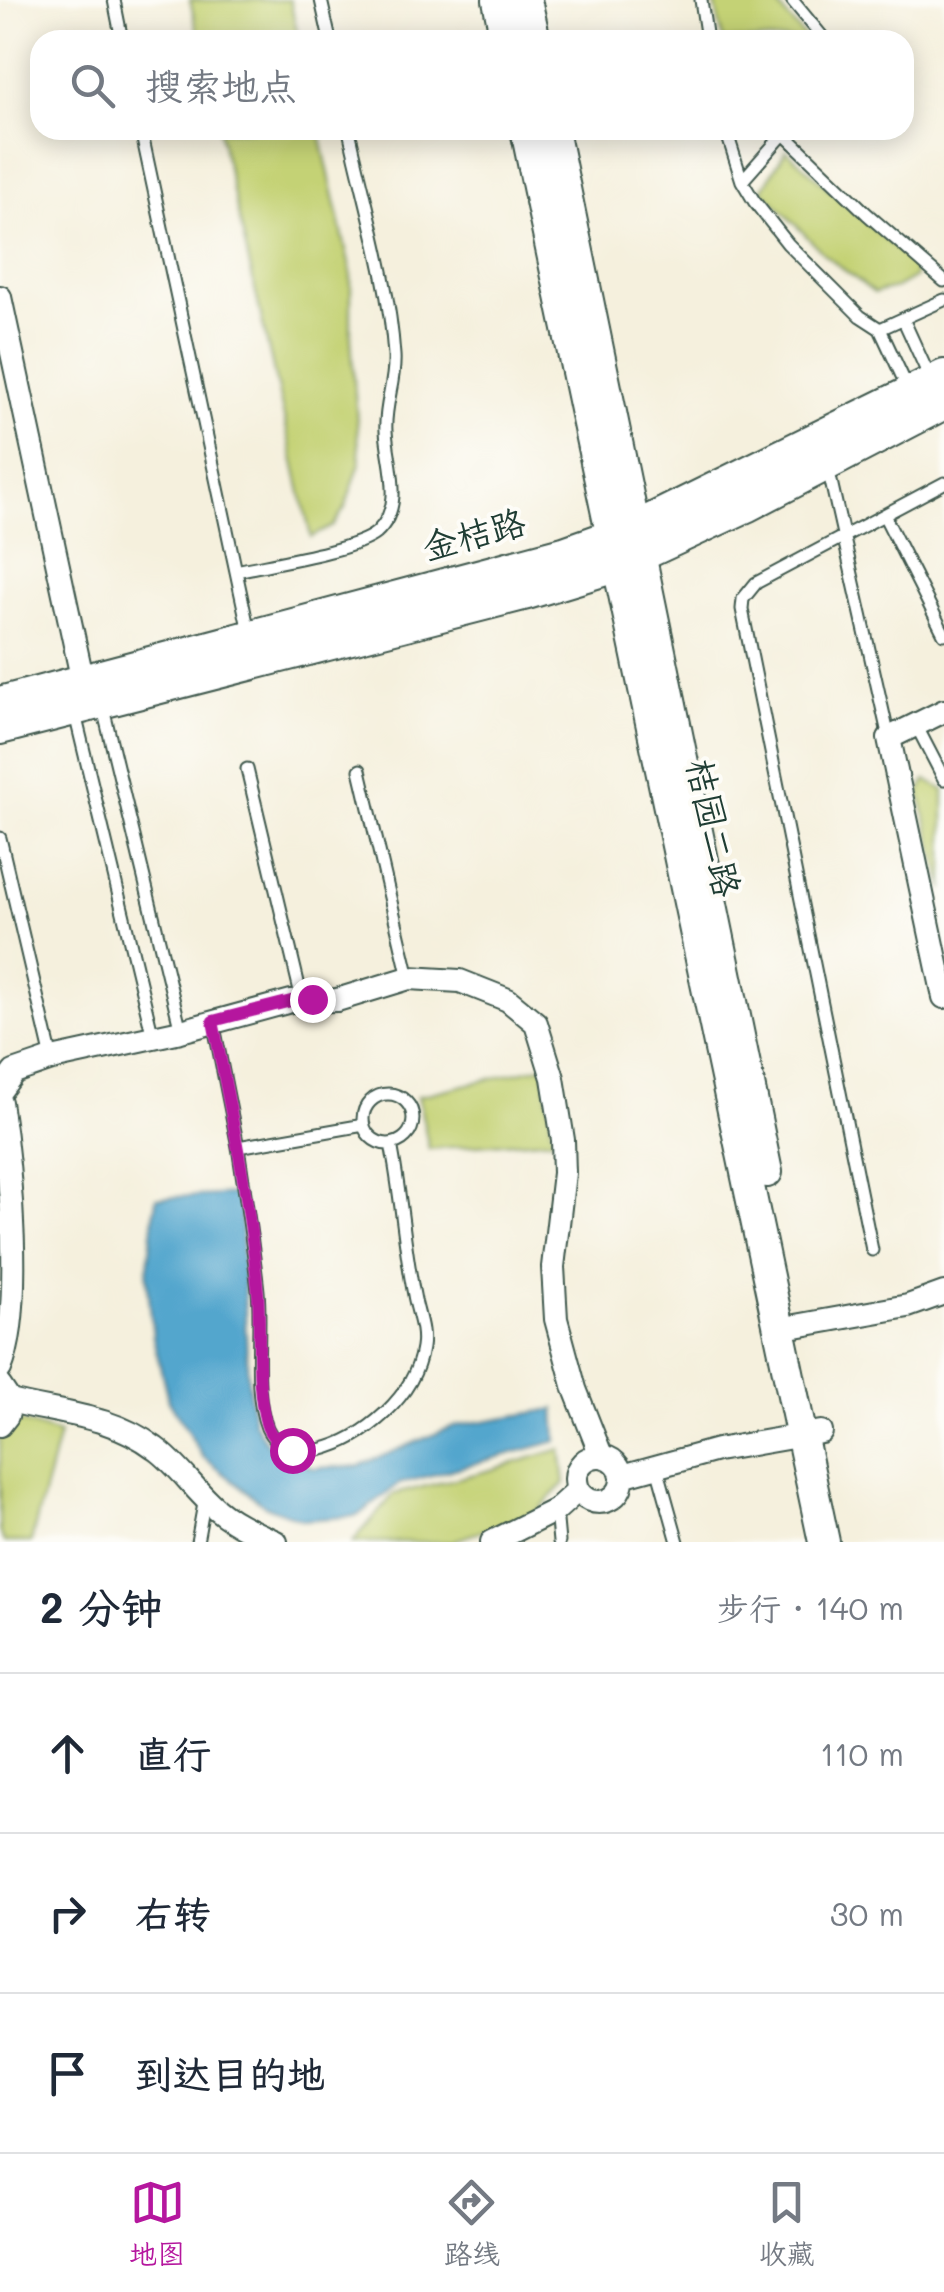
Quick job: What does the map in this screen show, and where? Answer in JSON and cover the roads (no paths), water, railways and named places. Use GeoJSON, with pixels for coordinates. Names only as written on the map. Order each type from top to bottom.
{"type":"FeatureCollection","features":[{"type":"Feature","properties":{"kind":"main road","name":"金桔路"},"geometry":{"type":"LineString","coordinates":[[0,703],[84,692],[250,636],[564,553],[628,546],[932,388]]}},
{"type":"Feature","properties":{"kind":"main road"},"geometry":{"type":"LineString","coordinates":[[0,728],[84,692],[508,598],[828,464],[932,388]]}},
{"type":"Feature","properties":{"kind":"street"},"geometry":{"type":"LineString","coordinates":[[498,0],[504,30]]}},
{"type":"Feature","properties":{"kind":"street"},"geometry":{"type":"LineString","coordinates":[[526,0],[532,30]]}},
{"type":"Feature","properties":{"kind":"street","name":"桔园二路"},"geometry":{"type":"LineString","coordinates":[[528,140],[628,546]]}},
{"type":"Feature","properties":{"kind":"street","name":"桔园二路"},"geometry":{"type":"LineString","coordinates":[[556,140],[628,546],[811,1434],[824,1542]]}},
{"type":"Feature","properties":{"kind":"street"},"geometry":{"type":"LineString","coordinates":[[0,297],[8,374],[84,692]]}},
{"type":"Feature","properties":{"kind":"street"},"geometry":{"type":"LineString","coordinates":[[944,711],[889,738],[944,997]]}},
{"type":"Feature","properties":{"kind":"street"},"geometry":{"type":"LineString","coordinates":[[0,1091],[14,1072],[52,1060],[302,1000],[336,1000],[409,978],[438,978],[483,989],[520,1007],[540,1030],[553,1078],[564,1156],[553,1266],[556,1319],[575,1389],[600,1455]]}},
{"type":"Feature","properties":{"kind":"street"},"geometry":{"type":"LineString","coordinates":[[0,1102],[7,1144],[11,1243],[8,1342],[0,1368]]}},
{"type":"Feature","properties":{"kind":"street"},"geometry":{"type":"LineString","coordinates":[[789,1327],[908,1306],[944,1293]]}},
{"type":"Feature","properties":{"kind":"street"},"geometry":{"type":"LineString","coordinates":[[0,1424],[7,1416],[5,1394],[48,1411],[87,1415],[123,1428],[155,1448],[238,1524],[276,1542]]}},
{"type":"Feature","properties":{"kind":"street"},"geometry":{"type":"LineString","coordinates":[[622,1476],[716,1450],[811,1434]]}},
{"type":"Feature","properties":{"kind":"street","name":"桔园二路"},"geometry":{"type":"LineString","coordinates":[[811,1434],[843,1542]]}},
{"type":"Feature","properties":{"kind":"street"},"geometry":{"type":"LineString","coordinates":[[600,1455],[615,1462],[622,1476],[618,1491],[606,1501],[590,1501],[578,1490],[577,1469],[587,1458],[600,1455]]}},
{"type":"Feature","properties":{"kind":"street"},"geometry":{"type":"LineString","coordinates":[[492,1542],[556,1510],[578,1490]]}},
{"type":"Feature","properties":{"kind":"lane"},"geometry":{"type":"LineString","coordinates":[[114,0],[120,30]]}},
{"type":"Feature","properties":{"kind":"lane"},"geometry":{"type":"LineString","coordinates":[[321,0],[328,30]]}},
{"type":"Feature","properties":{"kind":"lane"},"geometry":{"type":"LineString","coordinates":[[701,0],[706,30]]}},
{"type":"Feature","properties":{"kind":"lane"},"geometry":{"type":"LineString","coordinates":[[792,0],[817,30]]}},
{"type":"Feature","properties":{"kind":"lane"},"geometry":{"type":"LineString","coordinates":[[144,140],[250,636]]}},
{"type":"Feature","properties":{"kind":"lane"},"geometry":{"type":"LineString","coordinates":[[236,571],[357,543],[378,532],[390,508],[393,476],[386,419],[395,368],[392,334],[352,140]]}},
{"type":"Feature","properties":{"kind":"lane"},"geometry":{"type":"LineString","coordinates":[[729,140],[742,181],[788,244],[860,316],[880,329],[932,388]]}},
{"type":"Feature","properties":{"kind":"lane"},"geometry":{"type":"LineString","coordinates":[[742,181],[779,140]]}},
{"type":"Feature","properties":{"kind":"lane"},"geometry":{"type":"LineString","coordinates":[[794,140],[866,214],[944,281]]}},
{"type":"Feature","properties":{"kind":"lane"},"geometry":{"type":"LineString","coordinates":[[880,329],[944,300]]}},
{"type":"Feature","properties":{"kind":"lane"},"geometry":{"type":"LineString","coordinates":[[904,320],[932,388]]}},
{"type":"Feature","properties":{"kind":"lane"},"geometry":{"type":"LineString","coordinates":[[828,464],[889,738]]}},
{"type":"Feature","properties":{"kind":"lane"},"geometry":{"type":"LineString","coordinates":[[872,1250],[742,598],[756,583],[944,483]]}},
{"type":"Feature","properties":{"kind":"lane"},"geometry":{"type":"LineString","coordinates":[[884,515],[944,634]]}},
{"type":"Feature","properties":{"kind":"lane"},"geometry":{"type":"LineString","coordinates":[[84,692],[181,1030]]}},
{"type":"Feature","properties":{"kind":"lane"},"geometry":{"type":"LineString","coordinates":[[84,692],[152,1037]]}},
{"type":"Feature","properties":{"kind":"lane"},"geometry":{"type":"LineString","coordinates":[[915,724],[944,779]]}},
{"type":"Feature","properties":{"kind":"lane"},"geometry":{"type":"LineString","coordinates":[[247,769],[302,1000]]}},
{"type":"Feature","properties":{"kind":"lane"},"geometry":{"type":"LineString","coordinates":[[360,770],[409,978]]}},
{"type":"Feature","properties":{"kind":"lane"},"geometry":{"type":"LineString","coordinates":[[0,838],[52,1060]]}},
{"type":"Feature","properties":{"kind":"lane"},"geometry":{"type":"LineString","coordinates":[[213,1021],[238,1147],[258,1293],[260,1371],[268,1429],[278,1443],[292,1450],[309,1452],[349,1438],[388,1410],[406,1388],[422,1347],[422,1324],[391,1144]]}},
{"type":"Feature","properties":{"kind":"lane"},"geometry":{"type":"LineString","coordinates":[[387,1094],[402,1098],[412,1112],[411,1129],[399,1142],[374,1140],[364,1125],[364,1112],[372,1099],[387,1094]]}},
{"type":"Feature","properties":{"kind":"lane"},"geometry":{"type":"LineString","coordinates":[[238,1147],[364,1125]]}},
{"type":"Feature","properties":{"kind":"lane"},"geometry":{"type":"LineString","coordinates":[[657,1466],[678,1542]]}},
{"type":"Feature","properties":{"kind":"lane"},"geometry":{"type":"LineString","coordinates":[[197,1542],[206,1498]]}},
{"type":"Feature","properties":{"kind":"lane"},"geometry":{"type":"LineString","coordinates":[[556,1510],[559,1542]]}},
{"type":"Feature","properties":{"kind":"water"},"geometry":{"type":"Polygon","coordinates":[[[240,1194],[248,1381],[254,1422],[271,1450],[313,1468],[359,1466],[454,1426],[555,1409],[557,1441],[399,1484],[357,1516],[304,1520],[265,1506],[203,1457],[168,1399],[153,1337],[147,1275],[156,1198],[240,1194]]]}}]}
